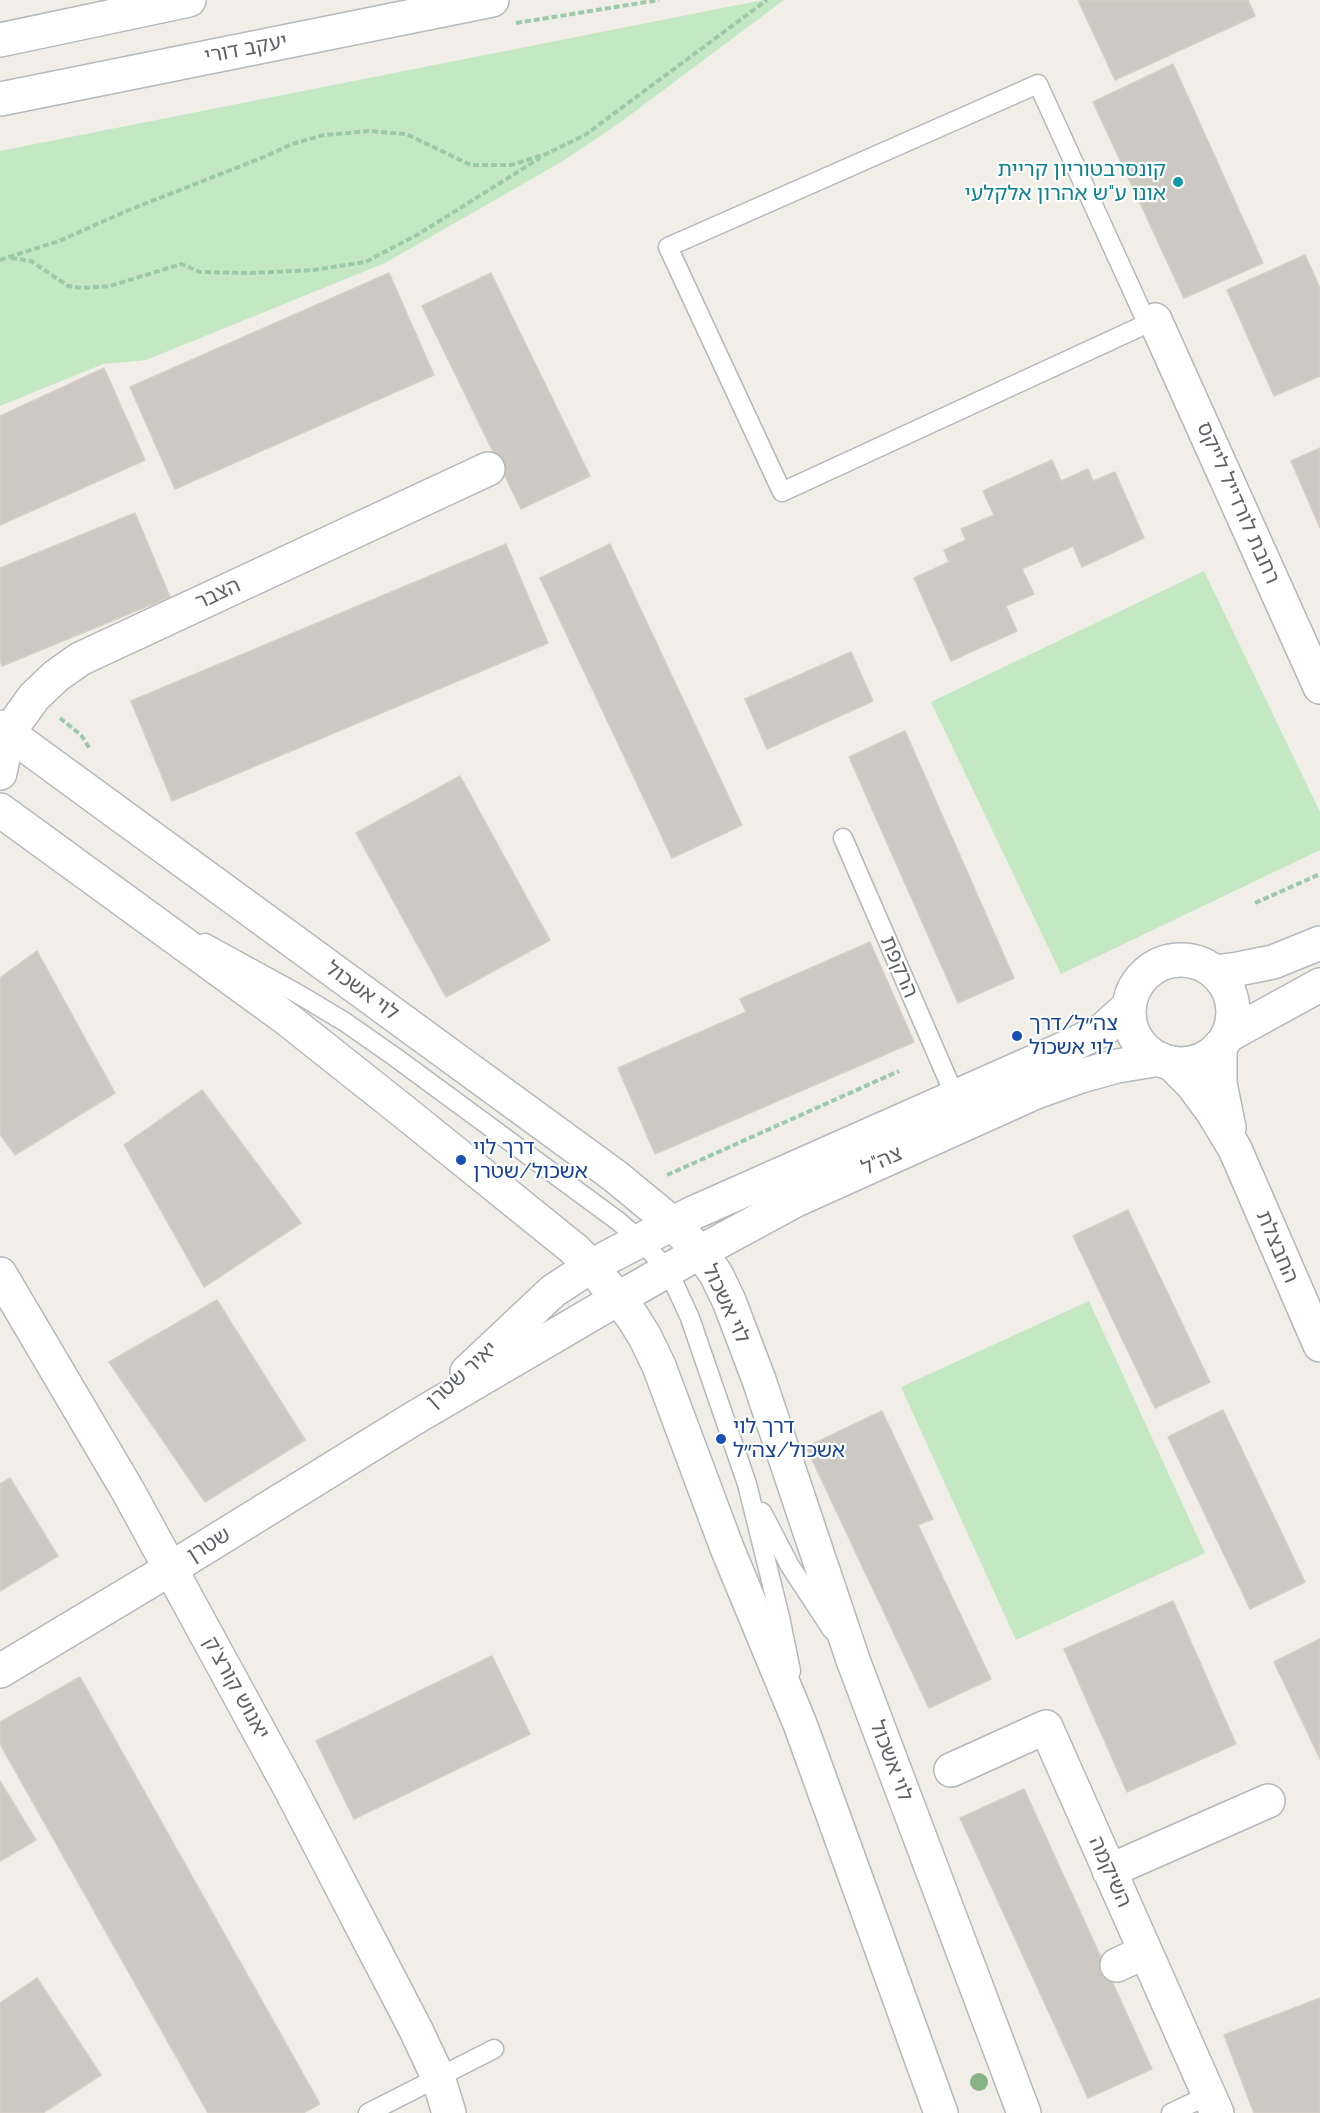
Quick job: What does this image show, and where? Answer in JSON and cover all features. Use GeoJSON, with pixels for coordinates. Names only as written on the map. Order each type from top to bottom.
{"type":"FeatureCollection","features":[{"type":"Feature","properties":{"kind":"street"},"geometry":{"type":"LineString","coordinates":[[0,40],[189,0]]}},
{"type":"Feature","properties":{"kind":"street","name":"יעקב דורי"},"geometry":{"type":"LineString","coordinates":[[0,99],[492,0]]}},
{"type":"Feature","properties":{"kind":"street","name":"רחבת לורדייל לייקס"},"geometry":{"type":"LineString","coordinates":[[1151,322],[1320,687]]}},
{"type":"Feature","properties":{"kind":"street","name":"הצבר"},"geometry":{"type":"LineString","coordinates":[[0,773],[3,733],[34,697],[56,676],[80,659],[488,470]]}},
{"type":"Feature","properties":{"kind":"street","name":"לוי אשכול"},"geometry":{"type":"LineString","coordinates":[[3,733],[615,1176],[672,1223],[700,1252],[716,1274],[737,1321],[853,1660],[1024,2113]]}},
{"type":"Feature","properties":{"kind":"street"},"geometry":{"type":"LineString","coordinates":[[0,810],[287,1019],[553,1230],[591,1266],[619,1299],[645,1336],[659,1366],[728,1548],[800,1724],[941,2113]]}},
{"type":"Feature","properties":{"kind":"street"},"geometry":{"type":"LineString","coordinates":[[1214,972],[1273,962],[1320,943]]}},
{"type":"Feature","properties":{"kind":"street"},"geometry":{"type":"LineString","coordinates":[[1192,961],[1214,972],[1224,983],[1231,996],[1232,1024],[1224,1041],[1220,1083],[1224,1109],[1235,1149],[1192,1084],[1166,1061],[1146,1051],[1136,1038],[1130,1023],[1129,1006],[1137,983],[1156,966],[1167,962],[1192,961]]}},
{"type":"Feature","properties":{"kind":"street"},"geometry":{"type":"LineString","coordinates":[[1166,1061],[1184,1064],[1210,1055],[1224,1041],[1320,985]]}},
{"type":"Feature","properties":{"kind":"street","name":"צה\"ל"},"geometry":{"type":"LineString","coordinates":[[672,1223],[1104,1029],[1129,1006]]}},
{"type":"Feature","properties":{"kind":"street","name":"צה\"ל"},"geometry":{"type":"LineString","coordinates":[[619,1299],[796,1200],[1036,1092],[1117,1066],[1166,1061]]}},
{"type":"Feature","properties":{"kind":"street","name":"החבצלת"},"geometry":{"type":"LineString","coordinates":[[1235,1149],[1320,1346]]}},
{"type":"Feature","properties":{"kind":"street"},"geometry":{"type":"LineString","coordinates":[[668,1270],[672,1223]]}},
{"type":"Feature","properties":{"kind":"street","name":"יאיר שטרן"},"geometry":{"type":"LineString","coordinates":[[416,1417],[553,1291],[591,1266],[672,1223]]}},
{"type":"Feature","properties":{"kind":"street","name":"יאנוש קורצ'ק"},"geometry":{"type":"LineString","coordinates":[[0,1274],[128,1491],[296,1799],[416,2030],[438,2077],[449,2113]]}},
{"type":"Feature","properties":{"kind":"street","name":"יאיר שטרן"},"geometry":{"type":"LineString","coordinates":[[416,1417],[619,1299]]}},
{"type":"Feature","properties":{"kind":"street","name":"שטרן"},"geometry":{"type":"LineString","coordinates":[[0,1671],[416,1417]]}},
{"type":"Feature","properties":{"kind":"street","name":"השיקמה"},"geometry":{"type":"LineString","coordinates":[[951,1770],[1046,1727],[1109,1872],[1131,1958],[1213,2104]]}},
{"type":"Feature","properties":{"kind":"street"},"geometry":{"type":"LineString","coordinates":[[1109,1872],[1268,1801]]}},
{"type":"Feature","properties":{"kind":"lane"},"geometry":{"type":"LineString","coordinates":[[1038,84],[1151,322],[782,492],[668,247],[1038,84]]}},
{"type":"Feature","properties":{"kind":"lane","name":"הרקפת"},"geometry":{"type":"LineString","coordinates":[[843,838],[955,1096]]}},
{"type":"Feature","properties":{"kind":"lane"},"geometry":{"type":"LineString","coordinates":[[114,892],[300,995],[345,1023],[589,1199],[640,1240],[668,1270],[690,1318],[747,1484],[780,1617],[800,1724]]}},
{"type":"Feature","properties":{"kind":"lane"},"geometry":{"type":"LineString","coordinates":[[747,1484],[790,1566],[853,1660]]}},
{"type":"Feature","properties":{"kind":"lane"},"geometry":{"type":"LineString","coordinates":[[368,2113],[494,2049]]}},
{"type":"Feature","properties":{"kind":"lane"},"geometry":{"type":"LineString","coordinates":[[1171,2113],[1213,2104]]}},
{"type":"Feature","properties":{"kind":"path"},"geometry":{"type":"LineString","coordinates":[[8,258],[31,261],[68,286],[82,288],[110,286],[182,264],[200,272],[250,273],[314,270],[365,262],[417,235],[546,154],[585,135],[767,0]]}},
{"type":"Feature","properties":{"kind":"path"},"geometry":{"type":"LineString","coordinates":[[0,260],[59,241],[292,144],[324,135],[370,131],[406,134],[471,165],[511,165],[546,154]]}},
{"type":"Feature","properties":{"kind":"path"},"geometry":{"type":"LineString","coordinates":[[1255,903],[1320,874]]}},
{"type":"Feature","properties":{"kind":"path"},"geometry":{"type":"LineString","coordinates":[[666,1175],[899,1071]]}},
{"type":"Feature","properties":{"kind":"green space"},"geometry":{"type":"Polygon","coordinates":[[[763,0],[784,0],[618,124],[563,161],[385,263],[146,360],[103,364],[0,406],[0,151],[763,0]]]}},
{"type":"Feature","properties":{"kind":"green space"},"geometry":{"type":"Polygon","coordinates":[[[1204,571],[1320,812],[1320,850],[1061,974],[931,702],[1204,571]]]}},
{"type":"Feature","properties":{"kind":"green space"},"geometry":{"type":"Polygon","coordinates":[[[1089,1301],[1205,1553],[1016,1640],[901,1387],[1089,1301]]]}},
{"type":"Feature","properties":{"kind":"building"},"geometry":{"type":"Polygon","coordinates":[[[1078,0],[1248,0],[1255,16],[1115,80],[1078,0]]]}},
{"type":"Feature","properties":{"kind":"building","name":"קונסרבטוריון קריית אונו ע\"ש אהרון אלקלעי"},"geometry":{"type":"Polygon","coordinates":[[[1173,64],[1263,263],[1184,298],[1093,102],[1173,64]]]}},
{"type":"Feature","properties":{"kind":"building"},"geometry":{"type":"Polygon","coordinates":[[[1305,255],[1320,288],[1320,376],[1274,396],[1227,290],[1305,255]]]}},
{"type":"Feature","properties":{"kind":"building"},"geometry":{"type":"Polygon","coordinates":[[[389,273],[434,375],[175,489],[130,387],[389,273]]]}},
{"type":"Feature","properties":{"kind":"building"},"geometry":{"type":"Polygon","coordinates":[[[491,273],[590,476],[521,509],[422,306],[491,273]]]}},
{"type":"Feature","properties":{"kind":"building"},"geometry":{"type":"Polygon","coordinates":[[[104,368],[145,460],[0,525],[0,416],[104,368]]]}},
{"type":"Feature","properties":{"kind":"building"},"geometry":{"type":"Polygon","coordinates":[[[1320,448],[1320,528],[1291,461],[1320,448]]]}},
{"type":"Feature","properties":{"kind":"building"},"geometry":{"type":"Polygon","coordinates":[[[1052,460],[1061,481],[1088,469],[1093,481],[1115,472],[1144,538],[1082,567],[1073,546],[1022,569],[1034,594],[1006,606],[1017,631],[951,661],[914,578],[949,562],[944,550],[966,540],[961,529],[994,515],[983,491],[1052,460]]]}},
{"type":"Feature","properties":{"kind":"building"},"geometry":{"type":"Polygon","coordinates":[[[135,513],[170,597],[2,666],[0,660],[0,568],[135,513]]]}},
{"type":"Feature","properties":{"kind":"building"},"geometry":{"type":"Polygon","coordinates":[[[506,544],[548,643],[172,801],[131,701],[506,544]]]}},
{"type":"Feature","properties":{"kind":"building"},"geometry":{"type":"Polygon","coordinates":[[[610,544],[742,825],[672,858],[540,578],[610,544]]]}},
{"type":"Feature","properties":{"kind":"building"},"geometry":{"type":"Polygon","coordinates":[[[851,652],[873,701],[767,749],[745,699],[851,652]]]}},
{"type":"Feature","properties":{"kind":"building"},"geometry":{"type":"Polygon","coordinates":[[[905,731],[1014,978],[958,1003],[849,757],[905,731]]]}},
{"type":"Feature","properties":{"kind":"building"},"geometry":{"type":"Polygon","coordinates":[[[460,776],[550,940],[446,997],[356,833],[460,776]]]}},
{"type":"Feature","properties":{"kind":"building"},"geometry":{"type":"Polygon","coordinates":[[[870,942],[914,1042],[655,1154],[618,1068],[746,1012],[740,999],[870,942]]]}},
{"type":"Feature","properties":{"kind":"building"},"geometry":{"type":"Polygon","coordinates":[[[37,951],[115,1093],[15,1155],[0,1134],[0,978],[37,951]]]}},
{"type":"Feature","properties":{"kind":"building"},"geometry":{"type":"Polygon","coordinates":[[[202,1090],[301,1223],[204,1287],[124,1145],[202,1090]]]}},
{"type":"Feature","properties":{"kind":"building"},"geometry":{"type":"Polygon","coordinates":[[[1128,1210],[1210,1382],[1155,1408],[1073,1236],[1128,1210]]]}},
{"type":"Feature","properties":{"kind":"building"},"geometry":{"type":"Polygon","coordinates":[[[217,1300],[305,1440],[205,1502],[109,1362],[217,1300]]]}},
{"type":"Feature","properties":{"kind":"building"},"geometry":{"type":"Polygon","coordinates":[[[1223,1410],[1305,1582],[1250,1609],[1168,1437],[1223,1410]]]}},
{"type":"Feature","properties":{"kind":"building"},"geometry":{"type":"Polygon","coordinates":[[[882,1411],[933,1519],[918,1525],[991,1679],[929,1708],[806,1447],[882,1411]]]}},
{"type":"Feature","properties":{"kind":"building"},"geometry":{"type":"Polygon","coordinates":[[[10,1478],[58,1556],[0,1591],[0,1484],[10,1478]]]}},
{"type":"Feature","properties":{"kind":"building"},"geometry":{"type":"Polygon","coordinates":[[[1173,1601],[1236,1744],[1127,1792],[1064,1649],[1173,1601]]]}},
{"type":"Feature","properties":{"kind":"building"},"geometry":{"type":"Polygon","coordinates":[[[1320,1639],[1320,1759],[1274,1662],[1320,1639]]]}},
{"type":"Feature","properties":{"kind":"building"},"geometry":{"type":"Polygon","coordinates":[[[492,1656],[530,1734],[354,1819],[316,1741],[492,1656]]]}},
{"type":"Feature","properties":{"kind":"building"},"geometry":{"type":"Polygon","coordinates":[[[80,1677],[320,2104],[303,2113],[208,2113],[0,1744],[0,1722],[80,1677]]]}},
{"type":"Feature","properties":{"kind":"building"},"geometry":{"type":"Polygon","coordinates":[[[0,1781],[36,1840],[0,1861],[0,1781]]]}},
{"type":"Feature","properties":{"kind":"building"},"geometry":{"type":"Polygon","coordinates":[[[1024,1789],[1152,2069],[1088,2098],[960,1818],[1024,1789]]]}},
{"type":"Feature","properties":{"kind":"building"},"geometry":{"type":"Polygon","coordinates":[[[37,1978],[101,2075],[43,2113],[0,2113],[0,2003],[37,1978]]]}},
{"type":"Feature","properties":{"kind":"building"},"geometry":{"type":"Polygon","coordinates":[[[1320,1998],[1320,2113],[1254,2113],[1224,2035],[1320,1998]]]}},
{"type":"Feature","properties":{"kind":"place","name":"קונסרבטוריון קריית אונו ע\"ש אהרון אלקלעי"},"geometry":{"type":"Point","coordinates":[1178,182]}},
{"type":"Feature","properties":{"kind":"place","name":"צה״ל/דרך לוי אשכול"},"geometry":{"type":"Point","coordinates":[1017,1036]}},
{"type":"Feature","properties":{"kind":"place","name":"דרך לוי אשכול/שטרן"},"geometry":{"type":"Point","coordinates":[461,1160]}},
{"type":"Feature","properties":{"kind":"place","name":"דרך לוי אשכול/צה״ל"},"geometry":{"type":"Point","coordinates":[721,1439]}}]}
